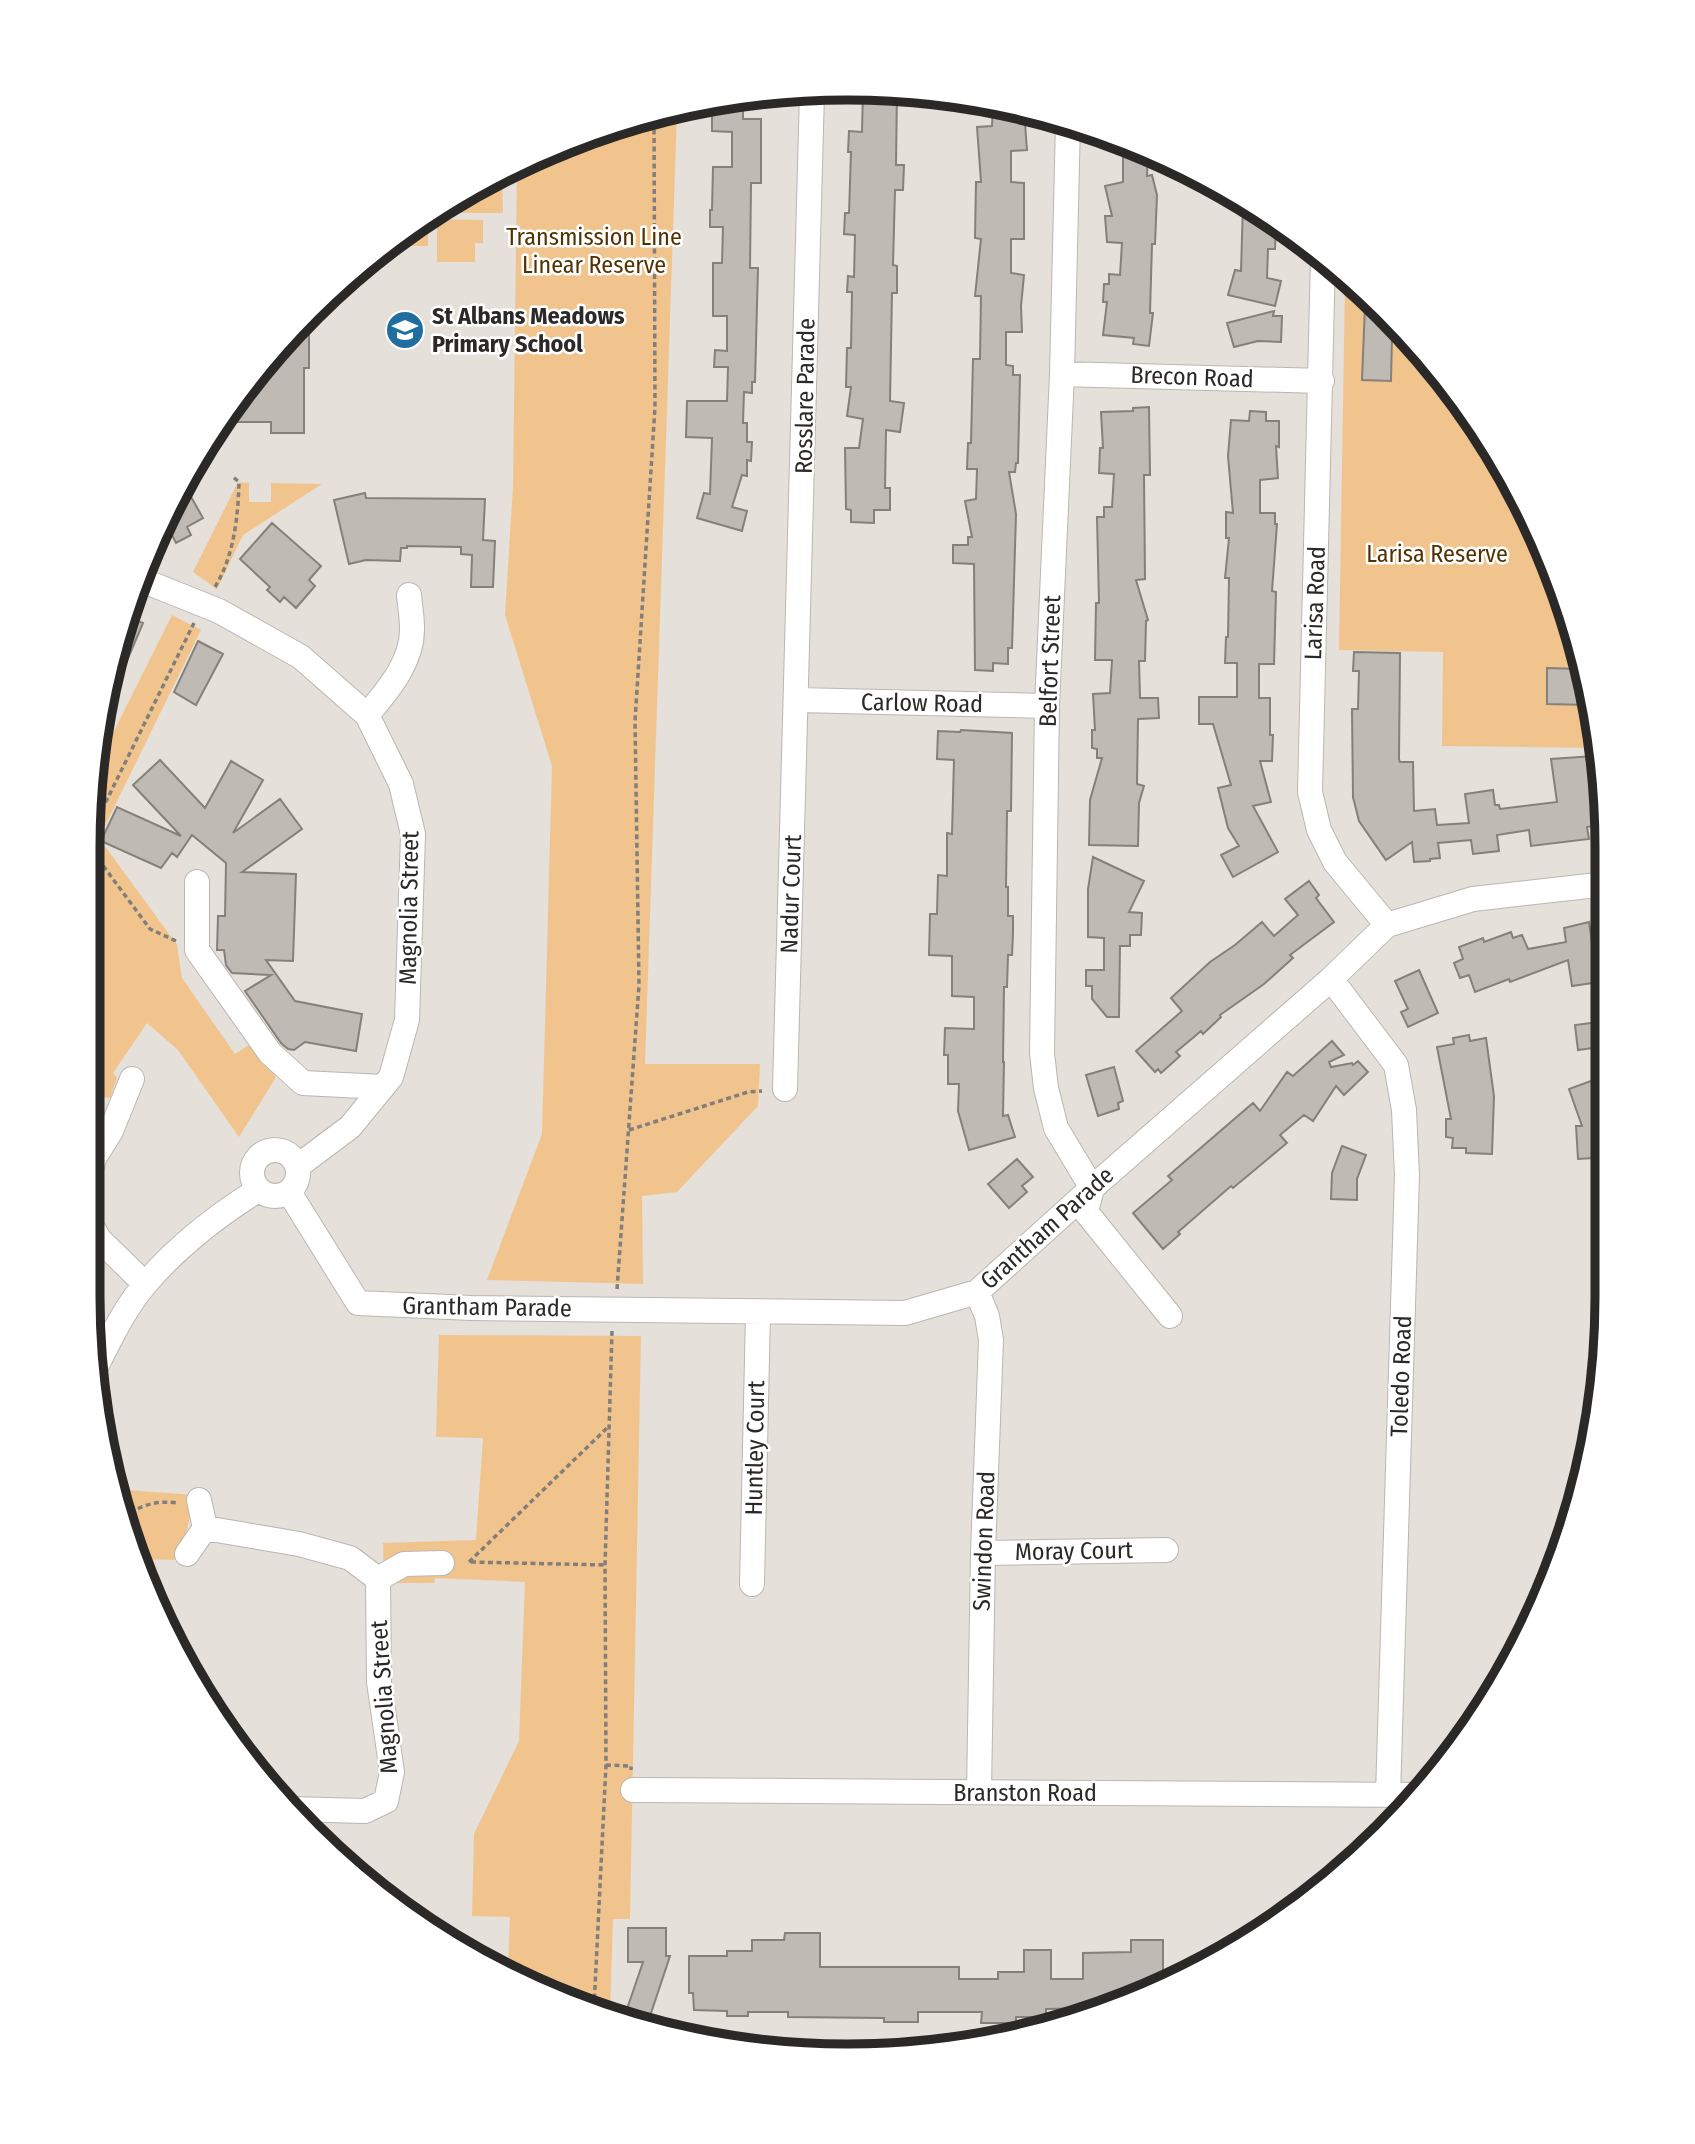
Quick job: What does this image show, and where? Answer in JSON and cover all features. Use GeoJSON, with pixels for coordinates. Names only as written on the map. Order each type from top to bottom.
{"type":"FeatureCollection","features":[{"type":"Feature","properties":{"kind":"street","name":"Rosslare Parade"},"geometry":{"type":"LineString","coordinates":[[797,700],[812,101]]}},
{"type":"Feature","properties":{"kind":"street","name":"Belfort Street"},"geometry":{"type":"LineString","coordinates":[[1068,133],[1062,374],[1047,706],[1042,1053],[1046,1088],[1056,1128],[1092,1188]]}},
{"type":"Feature","properties":{"kind":"street","name":"Larisa Road"},"geometry":{"type":"LineString","coordinates":[[1323,270],[1310,792],[1319,830],[1335,862],[1387,925]]}},
{"type":"Feature","properties":{"kind":"street","name":"Brecon Road"},"geometry":{"type":"LineString","coordinates":[[1062,374],[1322,381]]}},
{"type":"Feature","properties":{"kind":"street","name":"Magnolia Street"},"geometry":{"type":"LineString","coordinates":[[148,583],[219,611],[301,657],[367,715],[401,784],[413,834],[407,1020],[391,1077],[350,1126],[298,1166]]}},
{"type":"Feature","properties":{"kind":"street"},"geometry":{"type":"LineString","coordinates":[[367,715],[392,686],[404,662],[413,631],[409,595]]}},
{"type":"Feature","properties":{"kind":"street","name":"Carlow Road"},"geometry":{"type":"LineString","coordinates":[[797,700],[1047,706]]}},
{"type":"Feature","properties":{"kind":"street","name":"Nadur Court"},"geometry":{"type":"LineString","coordinates":[[785,1089],[797,700]]}},
{"type":"Feature","properties":{"kind":"street"},"geometry":{"type":"LineString","coordinates":[[197,882],[197,950],[270,1053],[303,1083],[383,1087]]}},
{"type":"Feature","properties":{"kind":"street","name":"Grantham Parade"},"geometry":{"type":"LineString","coordinates":[[289,1192],[358,1303],[471,1308],[905,1313],[977,1292],[1331,979],[1387,925],[1473,899],[1595,885]]}},
{"type":"Feature","properties":{"kind":"street","name":"Toledo Road"},"geometry":{"type":"LineString","coordinates":[[1331,979],[1396,1065],[1404,1110],[1407,1175],[1388,1795]]}},
{"type":"Feature","properties":{"kind":"street"},"geometry":{"type":"LineString","coordinates":[[100,1149],[111,1132],[132,1079]]}},
{"type":"Feature","properties":{"kind":"street"},"geometry":{"type":"LineString","coordinates":[[277,1149],[292,1156],[298,1166],[296,1182],[289,1192],[273,1196],[258,1190],[253,1183],[252,1167],[261,1153],[277,1149]]}},
{"type":"Feature","properties":{"kind":"street"},"geometry":{"type":"LineString","coordinates":[[1092,1188],[1086,1212],[1170,1315]]}},
{"type":"Feature","properties":{"kind":"street"},"geometry":{"type":"LineString","coordinates":[[102,1355],[117,1326],[145,1284],[177,1251],[258,1190]]}},
{"type":"Feature","properties":{"kind":"street"},"geometry":{"type":"LineString","coordinates":[[100,1240],[145,1284]]}},
{"type":"Feature","properties":{"kind":"street","name":"Swindon Road"},"geometry":{"type":"LineString","coordinates":[[977,1292],[987,1316],[991,1340],[983,1553],[979,1793]]}},
{"type":"Feature","properties":{"kind":"street","name":"Huntley Court"},"geometry":{"type":"LineString","coordinates":[[752,1584],[758,1313]]}},
{"type":"Feature","properties":{"kind":"street"},"geometry":{"type":"LineString","coordinates":[[190,1502],[205,1528]]}},
{"type":"Feature","properties":{"kind":"street"},"geometry":{"type":"LineString","coordinates":[[187,1554],[205,1528]]}},
{"type":"Feature","properties":{"kind":"street"},"geometry":{"type":"LineString","coordinates":[[205,1528],[299,1544],[351,1558],[377,1579],[404,1564],[442,1563]]}},
{"type":"Feature","properties":{"kind":"street","name":"Moray Court"},"geometry":{"type":"LineString","coordinates":[[983,1553],[1166,1550]]}},
{"type":"Feature","properties":{"kind":"street","name":"Magnolia Street"},"geometry":{"type":"LineString","coordinates":[[304,1809],[365,1811],[386,1801],[392,1772],[379,1682],[377,1579]]}},
{"type":"Feature","properties":{"kind":"street","name":"Branston Road"},"geometry":{"type":"LineString","coordinates":[[633,1790],[1405,1795]]}},
{"type":"Feature","properties":{"kind":"path"},"geometry":{"type":"LineString","coordinates":[[616,1299],[639,985],[635,721],[655,407],[654,125]]}},
{"type":"Feature","properties":{"kind":"path"},"geometry":{"type":"LineString","coordinates":[[101,812],[203,605],[218,583],[238,518],[239,482],[232,477]]}},
{"type":"Feature","properties":{"kind":"path"},"geometry":{"type":"LineString","coordinates":[[100,862],[150,929]]}},
{"type":"Feature","properties":{"kind":"path"},"geometry":{"type":"LineString","coordinates":[[629,1130],[748,1093],[785,1089]]}},
{"type":"Feature","properties":{"kind":"path"},"geometry":{"type":"LineString","coordinates":[[594,2000],[606,1765],[605,1565],[612,1322]]}},
{"type":"Feature","properties":{"kind":"path"},"geometry":{"type":"LineString","coordinates":[[605,1565],[470,1562],[609,1427]]}},
{"type":"Feature","properties":{"kind":"path"},"geometry":{"type":"LineString","coordinates":[[131,1512],[156,1503],[190,1502]]}},
{"type":"Feature","properties":{"kind":"green space","name":"Transmission Line Linear Reserve"},"geometry":{"type":"Polygon","coordinates":[[[677,120],[645,1064],[760,1064],[758,1106],[677,1192],[642,1196],[643,1284],[487,1280],[542,1134],[552,766],[505,615],[513,486],[517,177],[607,139],[677,120]]]}},
{"type":"Feature","properties":{"kind":"green space"},"geometry":{"type":"Polygon","coordinates":[[[502,185],[503,213],[453,213],[502,185]]]}},
{"type":"Feature","properties":{"kind":"green space"},"geometry":{"type":"Polygon","coordinates":[[[443,219],[483,220],[483,243],[475,243],[475,262],[437,262],[437,223],[443,219]]]}},
{"type":"Feature","properties":{"kind":"green space"},"geometry":{"type":"Polygon","coordinates":[[[428,229],[428,246],[403,246],[428,229]]]}},
{"type":"Feature","properties":{"kind":"green space","name":"Larisa Reserve"},"geometry":{"type":"Polygon","coordinates":[[[1345,289],[1410,354],[1441,392],[1495,474],[1518,517],[1556,607],[1570,654],[1589,748],[1442,746],[1443,652],[1339,650],[1345,289]]]}},
{"type":"Feature","properties":{"kind":"green space"},"geometry":{"type":"Polygon","coordinates":[[[238,482],[249,483],[249,502],[271,502],[271,483],[322,484],[243,535],[217,589],[193,572],[238,482]]]}},
{"type":"Feature","properties":{"kind":"green space"},"geometry":{"type":"Polygon","coordinates":[[[172,615],[201,630],[100,835],[107,746],[172,615]]]}},
{"type":"Feature","properties":{"kind":"green space"},"geometry":{"type":"Polygon","coordinates":[[[100,840],[177,945],[182,978],[235,1054],[252,1043],[276,1077],[239,1137],[178,1050],[147,1023],[113,1073],[117,1078],[110,1098],[100,1097],[100,840]]]}},
{"type":"Feature","properties":{"kind":"green space"},"geometry":{"type":"Polygon","coordinates":[[[439,1335],[641,1336],[630,1919],[613,1919],[610,2006],[508,1962],[510,1917],[472,1916],[474,1834],[519,1741],[525,1582],[435,1578],[434,1583],[384,1583],[383,1543],[476,1540],[483,1438],[436,1437],[439,1335]]]}},
{"type":"Feature","properties":{"kind":"green space"},"geometry":{"type":"Polygon","coordinates":[[[125,1490],[195,1495],[180,1560],[148,1559],[125,1490]]]}},
{"type":"Feature","properties":{"kind":"building"},"geometry":{"type":"Polygon","coordinates":[[[863,100],[897,101],[896,165],[904,165],[903,190],[895,190],[893,265],[897,266],[897,293],[892,293],[890,401],[904,403],[900,432],[886,430],[885,488],[890,488],[890,510],[874,510],[874,523],[851,522],[851,510],[846,509],[845,448],[859,448],[863,419],[847,416],[851,387],[846,387],[847,348],[851,348],[852,292],[847,292],[848,276],[854,277],[855,235],[844,234],[845,213],[849,213],[849,131],[862,132],[863,100]]]}},
{"type":"Feature","properties":{"kind":"building"},"geometry":{"type":"Polygon","coordinates":[[[743,107],[743,119],[761,119],[761,183],[751,183],[750,268],[758,268],[755,382],[752,382],[752,393],[744,392],[743,423],[747,423],[747,442],[752,442],[751,461],[747,460],[747,476],[742,475],[732,507],[747,511],[742,531],[697,518],[704,493],[710,494],[712,438],[686,437],[687,401],[727,401],[728,367],[714,367],[715,350],[727,351],[727,316],[713,316],[713,263],[722,263],[723,227],[710,227],[710,210],[713,167],[732,167],[732,132],[712,131],[712,112],[743,107]]]}},
{"type":"Feature","properties":{"kind":"building"},"geometry":{"type":"Polygon","coordinates":[[[993,114],[1025,121],[1027,150],[1011,151],[1011,182],[1024,183],[1024,239],[1011,239],[1011,273],[1024,275],[1022,332],[1006,332],[1006,365],[1013,366],[1013,375],[1020,375],[1018,463],[1015,472],[1009,472],[1016,514],[1012,648],[1008,648],[1008,664],[993,663],[993,671],[975,670],[974,564],[953,563],[953,545],[968,545],[968,537],[972,537],[965,501],[976,499],[977,469],[967,469],[968,443],[971,443],[973,359],[980,359],[981,296],[975,296],[981,239],[975,238],[976,182],[981,182],[977,127],[992,126],[993,114]]]}},
{"type":"Feature","properties":{"kind":"building"},"geometry":{"type":"Polygon","coordinates":[[[1123,153],[1148,163],[1147,176],[1152,175],[1157,195],[1155,244],[1152,244],[1150,313],[1153,313],[1149,346],[1133,344],[1134,338],[1103,335],[1107,302],[1103,302],[1104,284],[1109,284],[1109,274],[1120,275],[1122,243],[1107,242],[1105,216],[1112,216],[1105,186],[1123,182],[1123,153]]]}},
{"type":"Feature","properties":{"kind":"building"},"geometry":{"type":"Polygon","coordinates":[[[1243,213],[1276,235],[1275,249],[1268,249],[1267,278],[1281,281],[1275,306],[1228,295],[1235,270],[1241,271],[1243,213]]]}},
{"type":"Feature","properties":{"kind":"building"},"geometry":{"type":"Polygon","coordinates":[[[1365,308],[1393,337],[1391,381],[1362,380],[1365,308]]]}},
{"type":"Feature","properties":{"kind":"building"},"geometry":{"type":"Polygon","coordinates":[[[1274,311],[1273,316],[1282,316],[1281,342],[1258,341],[1234,347],[1227,323],[1274,311]]]}},
{"type":"Feature","properties":{"kind":"building"},"geometry":{"type":"Polygon","coordinates":[[[309,329],[309,368],[304,368],[304,433],[271,433],[271,422],[233,422],[285,354],[309,329]]]}},
{"type":"Feature","properties":{"kind":"building"},"geometry":{"type":"Polygon","coordinates":[[[1149,407],[1150,475],[1144,475],[1145,579],[1136,580],[1148,620],[1145,661],[1139,661],[1140,698],[1158,698],[1159,718],[1138,719],[1137,784],[1144,786],[1139,803],[1138,846],[1089,845],[1090,800],[1102,758],[1097,758],[1097,749],[1092,748],[1092,730],[1095,730],[1093,694],[1110,693],[1112,660],[1095,660],[1096,603],[1099,603],[1097,517],[1104,517],[1104,507],[1112,507],[1114,474],[1099,473],[1100,448],[1103,448],[1101,412],[1133,411],[1133,408],[1149,407]]]}},
{"type":"Feature","properties":{"kind":"building"},"geometry":{"type":"Polygon","coordinates":[[[1250,411],[1266,412],[1266,421],[1279,421],[1279,447],[1276,446],[1278,478],[1260,480],[1260,513],[1275,513],[1277,524],[1272,591],[1276,592],[1274,664],[1259,664],[1259,698],[1270,698],[1272,761],[1260,761],[1271,802],[1253,806],[1278,852],[1233,877],[1221,855],[1239,846],[1228,828],[1218,788],[1231,785],[1213,724],[1199,724],[1199,697],[1237,697],[1237,663],[1225,663],[1229,578],[1225,578],[1229,538],[1226,538],[1226,512],[1233,513],[1228,456],[1231,420],[1249,421],[1250,411]]]}},
{"type":"Feature","properties":{"kind":"building"},"geometry":{"type":"Polygon","coordinates":[[[365,493],[366,498],[485,499],[483,540],[495,541],[493,587],[471,587],[472,555],[461,554],[461,547],[407,546],[401,548],[400,561],[366,560],[349,564],[334,500],[365,493]]]}},
{"type":"Feature","properties":{"kind":"building"},"geometry":{"type":"Polygon","coordinates":[[[188,496],[203,518],[187,527],[191,535],[176,543],[172,535],[168,538],[188,496]]]}},
{"type":"Feature","properties":{"kind":"building"},"geometry":{"type":"Polygon","coordinates":[[[272,523],[321,566],[309,580],[315,586],[296,608],[284,597],[280,602],[267,590],[270,587],[240,559],[272,523]]]}},
{"type":"Feature","properties":{"kind":"building"},"geometry":{"type":"Polygon","coordinates":[[[135,620],[143,623],[121,675],[125,654],[135,620]]]}},
{"type":"Feature","properties":{"kind":"building"},"geometry":{"type":"Polygon","coordinates":[[[198,641],[223,654],[196,705],[174,692],[198,641]]]}},
{"type":"Feature","properties":{"kind":"building"},"geometry":{"type":"Polygon","coordinates":[[[1354,652],[1400,653],[1399,759],[1400,762],[1413,762],[1414,811],[1435,809],[1437,825],[1469,823],[1465,794],[1493,790],[1495,805],[1499,805],[1500,809],[1557,802],[1551,759],[1590,756],[1595,826],[1587,827],[1589,839],[1531,846],[1529,830],[1497,835],[1499,851],[1473,854],[1471,840],[1438,843],[1440,858],[1414,862],[1412,842],[1386,860],[1359,821],[1353,797],[1352,709],[1358,709],[1359,671],[1353,671],[1354,652]]]}},
{"type":"Feature","properties":{"kind":"building"},"geometry":{"type":"Polygon","coordinates":[[[1547,668],[1573,669],[1581,705],[1547,704],[1547,668]]]}},
{"type":"Feature","properties":{"kind":"building"},"geometry":{"type":"Polygon","coordinates":[[[938,731],[1012,733],[1006,887],[1008,916],[1013,916],[1013,933],[1012,955],[1008,955],[1007,987],[1004,987],[1003,1116],[1008,1115],[1015,1137],[969,1150],[958,1111],[959,1084],[948,1084],[948,1055],[944,1055],[945,1028],[974,1029],[974,997],[952,996],[952,956],[929,955],[930,914],[937,914],[938,875],[947,876],[947,833],[952,834],[954,760],[937,759],[938,731]]]}},
{"type":"Feature","properties":{"kind":"building"},"geometry":{"type":"Polygon","coordinates":[[[160,760],[205,808],[231,761],[263,780],[233,833],[280,799],[302,829],[242,872],[296,874],[293,961],[266,960],[295,1001],[362,1014],[356,1051],[305,1042],[294,1050],[281,1043],[245,991],[271,975],[232,973],[226,965],[224,950],[217,950],[218,916],[225,916],[226,863],[192,835],[177,857],[172,853],[161,868],[101,841],[117,807],[181,836],[133,785],[160,760]]]}},
{"type":"Feature","properties":{"kind":"building"},"geometry":{"type":"Polygon","coordinates":[[[1093,857],[1144,881],[1129,912],[1142,913],[1141,935],[1130,935],[1130,946],[1120,946],[1119,1017],[1107,1017],[1092,999],[1092,986],[1086,986],[1086,970],[1104,970],[1104,938],[1088,937],[1088,889],[1093,857]]]}},
{"type":"Feature","properties":{"kind":"building"},"geometry":{"type":"Polygon","coordinates":[[[1309,881],[1319,895],[1316,898],[1334,922],[1290,955],[1293,958],[1264,984],[1220,1015],[1203,1034],[1201,1031],[1176,1052],[1180,1056],[1161,1073],[1158,1069],[1155,1072],[1136,1051],[1182,1011],[1171,998],[1210,962],[1262,922],[1274,936],[1298,915],[1285,899],[1309,881]]]}},
{"type":"Feature","properties":{"kind":"building"},"geometry":{"type":"Polygon","coordinates":[[[1589,922],[1592,943],[1595,943],[1595,983],[1572,986],[1568,960],[1475,992],[1469,975],[1460,978],[1454,963],[1463,959],[1459,947],[1483,938],[1484,942],[1511,932],[1513,938],[1522,935],[1528,949],[1566,942],[1564,928],[1589,922]]]}},
{"type":"Feature","properties":{"kind":"building"},"geometry":{"type":"Polygon","coordinates":[[[1419,970],[1438,1013],[1408,1027],[1401,1012],[1408,1009],[1395,981],[1419,970]]]}},
{"type":"Feature","properties":{"kind":"building"},"geometry":{"type":"Polygon","coordinates":[[[1595,1022],[1595,1048],[1578,1050],[1575,1025],[1595,1022]]]}},
{"type":"Feature","properties":{"kind":"building"},"geometry":{"type":"Polygon","coordinates":[[[1469,1035],[1470,1041],[1486,1038],[1494,1096],[1492,1154],[1466,1153],[1466,1148],[1452,1148],[1453,1138],[1446,1137],[1446,1119],[1451,1119],[1437,1047],[1454,1044],[1453,1038],[1469,1035]]]}},
{"type":"Feature","properties":{"kind":"building"},"geometry":{"type":"Polygon","coordinates":[[[1332,1041],[1344,1055],[1329,1062],[1331,1067],[1353,1065],[1358,1061],[1368,1072],[1344,1095],[1336,1086],[1313,1121],[1304,1115],[1280,1135],[1287,1143],[1233,1188],[1231,1186],[1178,1232],[1180,1234],[1163,1249],[1133,1213],[1172,1180],[1168,1176],[1253,1103],[1260,1111],[1287,1072],[1293,1076],[1332,1041]]]}},
{"type":"Feature","properties":{"kind":"building"},"geometry":{"type":"Polygon","coordinates":[[[1114,1067],[1123,1101],[1118,1103],[1119,1109],[1098,1116],[1086,1075],[1114,1067]]]}},
{"type":"Feature","properties":{"kind":"building"},"geometry":{"type":"Polygon","coordinates":[[[1595,1079],[1594,1158],[1578,1159],[1576,1126],[1582,1126],[1569,1089],[1595,1079]]]}},
{"type":"Feature","properties":{"kind":"building"},"geometry":{"type":"Polygon","coordinates":[[[1342,1146],[1366,1155],[1357,1179],[1357,1200],[1331,1199],[1332,1173],[1342,1146]]]}},
{"type":"Feature","properties":{"kind":"building"},"geometry":{"type":"Polygon","coordinates":[[[1017,1159],[1033,1177],[1022,1186],[1027,1192],[1009,1208],[988,1184],[1017,1159]]]}},
{"type":"Feature","properties":{"kind":"building"},"geometry":{"type":"Polygon","coordinates":[[[628,1928],[666,1928],[666,1956],[670,1956],[650,2016],[627,2009],[643,1962],[628,1962],[628,1928]]]}},
{"type":"Feature","properties":{"kind":"building"},"geometry":{"type":"Polygon","coordinates":[[[785,1933],[820,1933],[820,1967],[959,1967],[959,1979],[998,1979],[998,1972],[1024,1972],[1024,1950],[1051,1950],[1051,1979],[1083,1979],[1083,1953],[1131,1952],[1131,1940],[1163,1940],[1163,1974],[1088,2005],[1077,2008],[1046,2009],[1046,2017],[1016,2017],[1016,2023],[981,2023],[982,2012],[918,2012],[918,2022],[884,2022],[884,2018],[788,2017],[788,2012],[748,2012],[748,2016],[727,2016],[727,2011],[694,2010],[693,1993],[689,1993],[689,1956],[727,1956],[727,1951],[752,1951],[752,1940],[784,1940],[785,1933]]]}},
{"type":"Feature","properties":{"kind":"place","name":"St Albans Meadows Primary School"},"geometry":{"type":"Point","coordinates":[405,330]}}]}
